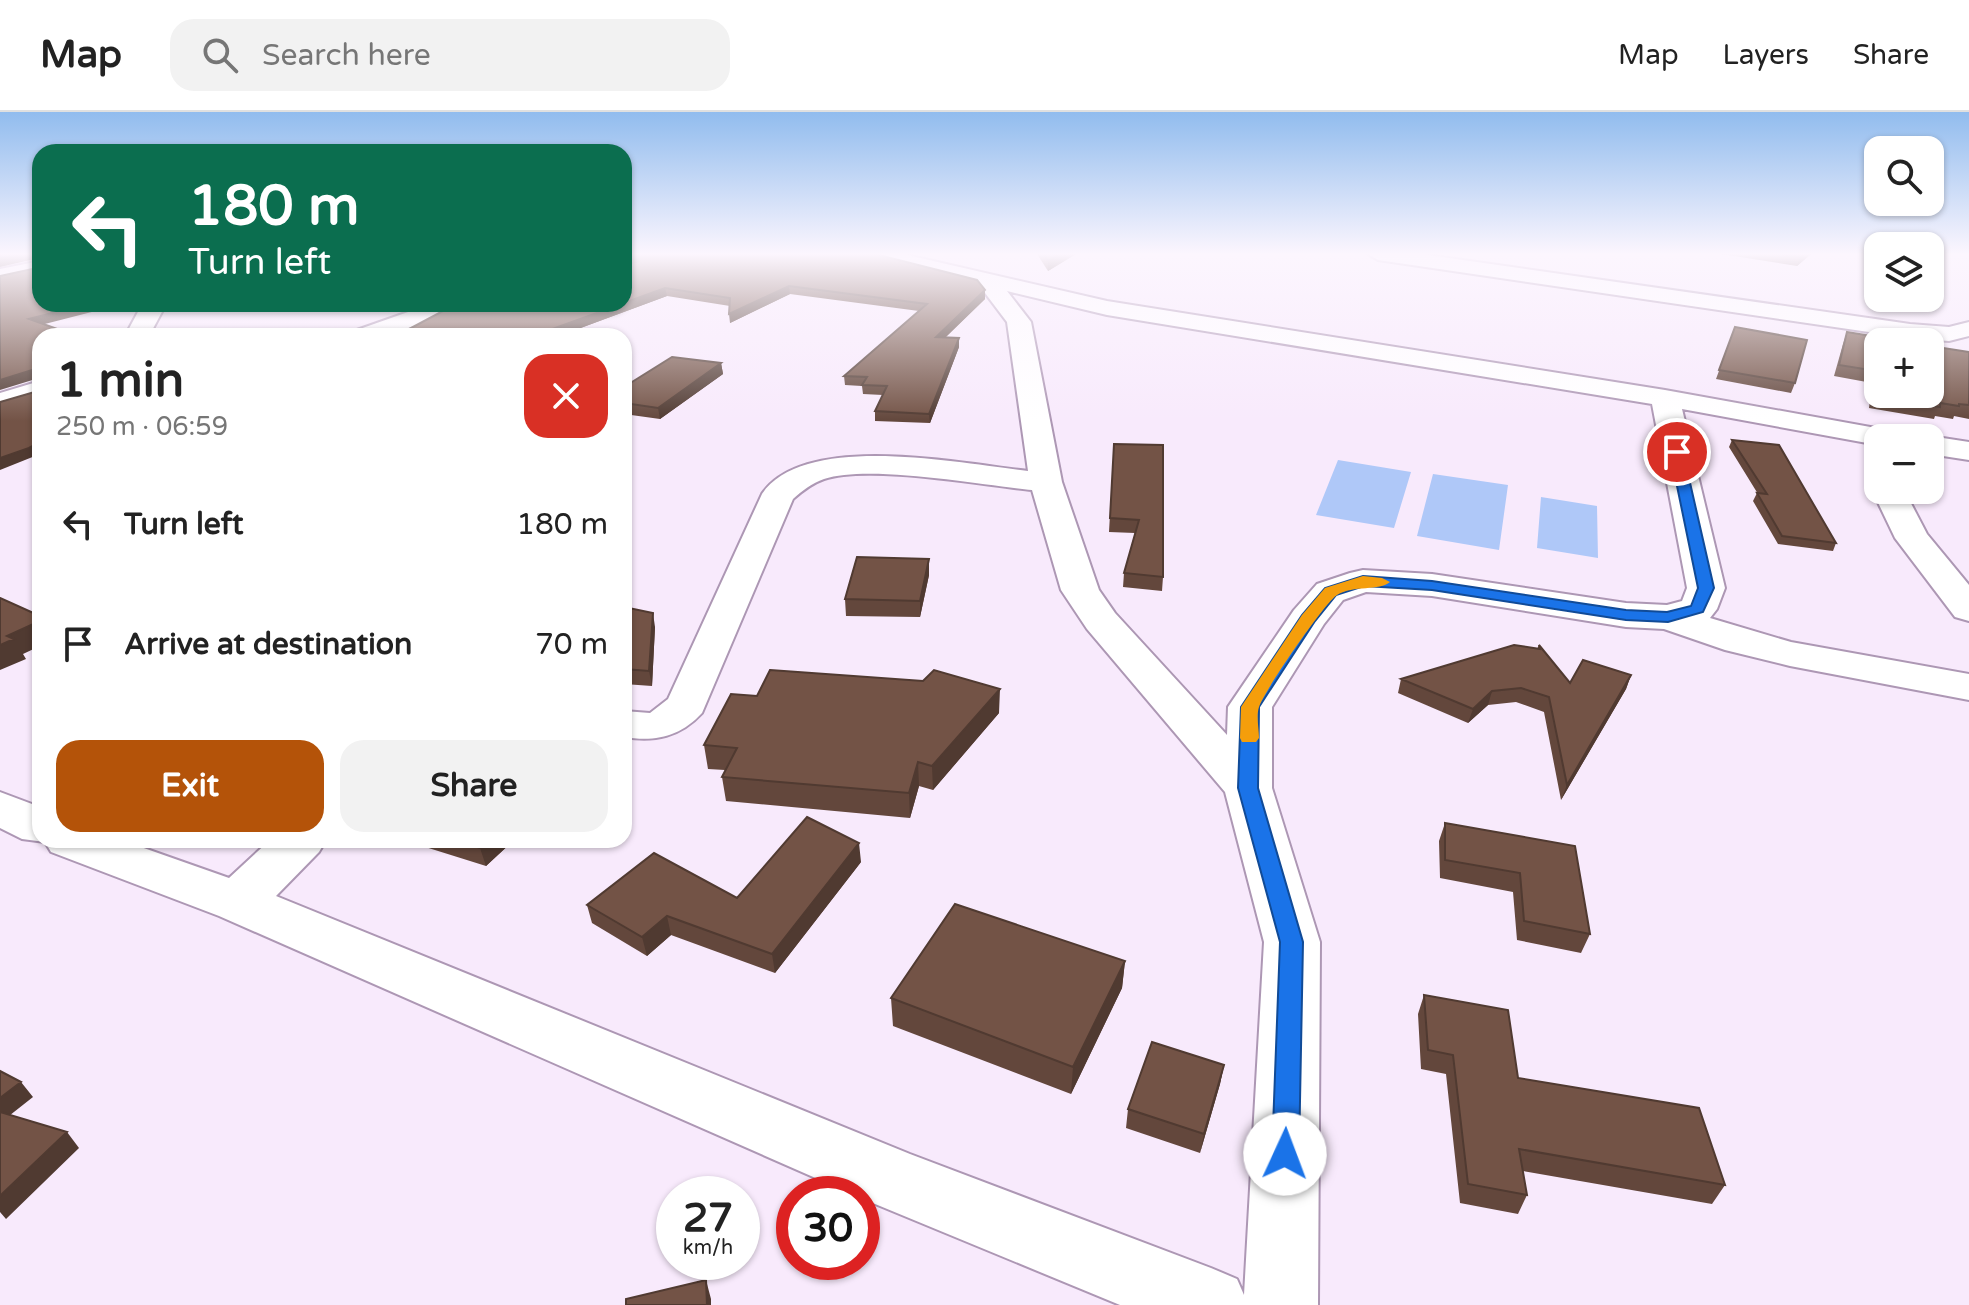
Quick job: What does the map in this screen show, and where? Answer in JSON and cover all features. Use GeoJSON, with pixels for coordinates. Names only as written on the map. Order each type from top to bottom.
{"type":"FeatureCollection","features":[{"type":"Feature","properties":{"kind":"street"},"geometry":{"type":"LineString","coordinates":[[1010,310],[1019,322],[1046,482],[1080,590],[1101,621],[1248,788]]}},
{"type":"Feature","properties":{"kind":"street"},"geometry":{"type":"LineString","coordinates":[[1117,310],[1665,398],[1864,441]]}},
{"type":"Feature","properties":{"kind":"street"},"geometry":{"type":"LineString","coordinates":[[1763,310],[1910,331],[1949,334],[1969,329]]}},
{"type":"Feature","properties":{"kind":"street"},"geometry":{"type":"LineString","coordinates":[[386,328],[430,312]]}},
{"type":"Feature","properties":{"kind":"street"},"geometry":{"type":"LineString","coordinates":[[0,402],[32,392]]}},
{"type":"Feature","properties":{"kind":"street"},"geometry":{"type":"LineString","coordinates":[[1665,398],[1706,588],[1698,609],[1668,617]]}},
{"type":"Feature","properties":{"kind":"street"},"geometry":{"type":"LineString","coordinates":[[1944,447],[1969,451]]}},
{"type":"Feature","properties":{"kind":"street"},"geometry":{"type":"LineString","coordinates":[[632,725],[655,727],[672,720],[687,704],[778,494],[796,480],[818,470],[865,464],[1046,482]]}},
{"type":"Feature","properties":{"kind":"street"},"geometry":{"type":"LineString","coordinates":[[1893,504],[1910,536],[1969,609]]}},
{"type":"Feature","properties":{"kind":"street"},"geometry":{"type":"LineString","coordinates":[[1281,1305],[1292,942],[1248,788],[1250,707],[1308,618],[1330,592],[1363,581],[1432,585],[1626,615],[1668,617],[1790,654],[1969,687]]}},
{"type":"Feature","properties":{"kind":"street"},"geometry":{"type":"LineString","coordinates":[[0,808],[32,822]]}},
{"type":"Feature","properties":{"kind":"street"},"geometry":{"type":"LineString","coordinates":[[97,848],[238,902],[887,1177],[1211,1305]]}},
{"type":"Feature","properties":{"kind":"street"},"geometry":{"type":"LineString","coordinates":[[238,902],[293,848]]}},
{"type":"Feature","properties":{"kind":"water"},"geometry":{"type":"Polygon","coordinates":[[[1338,460],[1411,472],[1394,528],[1316,515],[1338,460]]]}},
{"type":"Feature","properties":{"kind":"water"},"geometry":{"type":"Polygon","coordinates":[[[1433,474],[1508,485],[1499,550],[1417,536],[1433,474]]]}},
{"type":"Feature","properties":{"kind":"water"},"geometry":{"type":"Polygon","coordinates":[[[1541,497],[1597,506],[1598,558],[1537,548],[1541,497]]]}},
{"type":"Feature","properties":{"kind":"building"},"geometry":{"type":"Polygon","coordinates":[[[0,310],[57,312],[29,319],[54,328],[32,328],[32,370],[0,380],[0,310]]]}},
{"type":"Feature","properties":{"kind":"building"},"geometry":{"type":"Polygon","coordinates":[[[920,310],[964,310],[936,337],[959,338],[929,414],[875,411],[887,386],[862,385],[867,377],[844,376],[920,310]]]}},
{"type":"Feature","properties":{"kind":"building"},"geometry":{"type":"Polygon","coordinates":[[[441,312],[600,312],[555,328],[411,328],[441,312]]]}},
{"type":"Feature","properties":{"kind":"building"},"geometry":{"type":"Polygon","coordinates":[[[1735,327],[1807,340],[1795,383],[1719,370],[1735,327]]]}},
{"type":"Feature","properties":{"kind":"building"},"geometry":{"type":"Polygon","coordinates":[[[1847,332],[1864,335],[1864,369],[1839,365],[1847,332]]]}},
{"type":"Feature","properties":{"kind":"building"},"geometry":{"type":"Polygon","coordinates":[[[1944,348],[1969,352],[1969,405],[1944,404],[1944,348]]]}},
{"type":"Feature","properties":{"kind":"building"},"geometry":{"type":"Polygon","coordinates":[[[672,357],[721,363],[658,408],[632,404],[632,382],[672,357]]]}},
{"type":"Feature","properties":{"kind":"building"},"geometry":{"type":"Polygon","coordinates":[[[32,393],[32,446],[0,458],[0,402],[32,393]]]}},
{"type":"Feature","properties":{"kind":"building"},"geometry":{"type":"Polygon","coordinates":[[[1732,440],[1779,445],[1836,543],[1782,536],[1757,493],[1767,494],[1732,440]]]}},
{"type":"Feature","properties":{"kind":"building"},"geometry":{"type":"Polygon","coordinates":[[[1114,444],[1163,445],[1163,577],[1124,573],[1139,520],[1110,518],[1114,444]]]}},
{"type":"Feature","properties":{"kind":"building"},"geometry":{"type":"Polygon","coordinates":[[[857,557],[929,559],[920,601],[845,599],[857,557]]]}},
{"type":"Feature","properties":{"kind":"building"},"geometry":{"type":"Polygon","coordinates":[[[0,598],[32,612],[32,625],[7,636],[14,639],[0,645],[0,598]]]}},
{"type":"Feature","properties":{"kind":"building"},"geometry":{"type":"Polygon","coordinates":[[[632,609],[653,613],[649,671],[632,670],[632,609]]]}},
{"type":"Feature","properties":{"kind":"building"},"geometry":{"type":"Polygon","coordinates":[[[1514,645],[1540,649],[1539,645],[1570,683],[1583,660],[1631,675],[1567,785],[1549,697],[1521,688],[1492,691],[1473,709],[1401,679],[1514,645]]]}},
{"type":"Feature","properties":{"kind":"building"},"geometry":{"type":"Polygon","coordinates":[[[770,670],[923,681],[934,670],[1000,689],[932,766],[918,762],[909,793],[722,777],[737,748],[704,745],[731,694],[757,696],[770,670]]]}},
{"type":"Feature","properties":{"kind":"building"},"geometry":{"type":"Polygon","coordinates":[[[807,817],[859,843],[772,954],[667,916],[642,937],[587,905],[654,853],[737,898],[807,817]]]}},
{"type":"Feature","properties":{"kind":"building"},"geometry":{"type":"Polygon","coordinates":[[[1445,823],[1575,846],[1590,934],[1524,921],[1520,873],[1445,860],[1445,823]]]}},
{"type":"Feature","properties":{"kind":"building"},"geometry":{"type":"Polygon","coordinates":[[[955,904],[1125,961],[1073,1067],[891,998],[955,904]]]}},
{"type":"Feature","properties":{"kind":"building"},"geometry":{"type":"Polygon","coordinates":[[[1424,995],[1508,1010],[1518,1078],[1699,1108],[1725,1185],[1519,1149],[1527,1195],[1468,1184],[1453,1055],[1428,1050],[1424,995]]]}},
{"type":"Feature","properties":{"kind":"building"},"geometry":{"type":"Polygon","coordinates":[[[1152,1042],[1224,1065],[1204,1134],[1128,1109],[1152,1042]]]}},
{"type":"Feature","properties":{"kind":"building"},"geometry":{"type":"Polygon","coordinates":[[[0,1071],[21,1082],[0,1098],[0,1071]]]}},
{"type":"Feature","properties":{"kind":"building"},"geometry":{"type":"Polygon","coordinates":[[[0,1112],[67,1132],[0,1196],[0,1112]]]}},
{"type":"Feature","properties":{"kind":"building"},"geometry":{"type":"Polygon","coordinates":[[[706,1280],[707,1305],[626,1305],[626,1299],[706,1280]]]}},
{"type":"Feature","properties":{"kind":"slow traffic"},"geometry":{"type":"LineString","coordinates":[[1249,738],[1250,707],[1308,618],[1330,592],[1363,581],[1382,582]]}},
{"type":"Feature","properties":{"kind":"route"},"geometry":{"type":"LineString","coordinates":[[1285,1154],[1292,942],[1248,788],[1250,707],[1308,618],[1330,592],[1363,581],[1432,585],[1626,615],[1668,617],[1698,609],[1706,588],[1677,452]]}}]}
